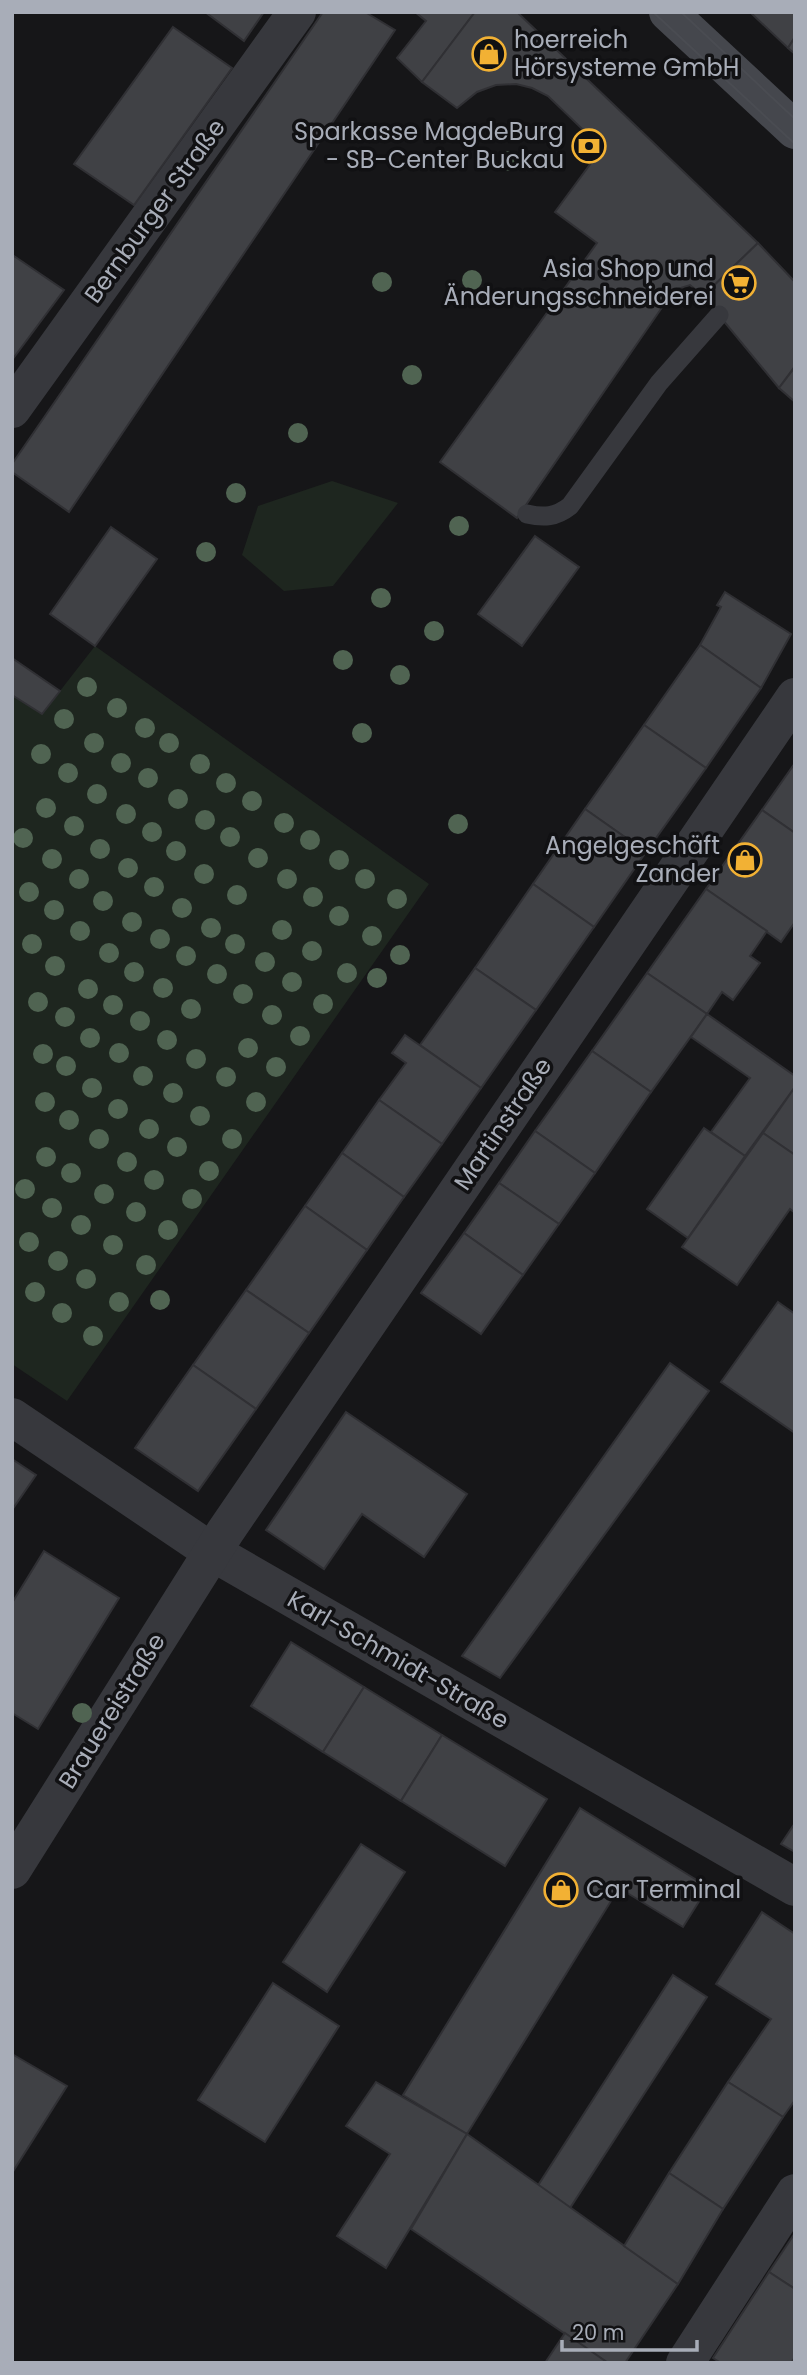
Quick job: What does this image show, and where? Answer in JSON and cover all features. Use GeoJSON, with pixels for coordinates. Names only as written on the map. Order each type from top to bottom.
{"type":"FeatureCollection","features":[{"type":"Feature","properties":{"kind":"main road"},"geometry":{"type":"LineString","coordinates":[[668,12],[795,130]]}},
{"type":"Feature","properties":{"kind":"street","name":"Bernburger Straße"},"geometry":{"type":"LineString","coordinates":[[12,409],[298,12]]}},
{"type":"Feature","properties":{"kind":"street","name":"Martinstraße"},"geometry":{"type":"LineString","coordinates":[[212,1552],[795,697]]}},
{"type":"Feature","properties":{"kind":"street","name":"Karl-Schmidt-Straße"},"geometry":{"type":"LineString","coordinates":[[12,1417],[212,1552],[795,1887]]}},
{"type":"Feature","properties":{"kind":"street","name":"Brauereistraße"},"geometry":{"type":"LineString","coordinates":[[12,1870],[212,1552]]}},
{"type":"Feature","properties":{"kind":"street"},"geometry":{"type":"LineString","coordinates":[[685,2363],[795,2193]]}},
{"type":"Feature","properties":{"kind":"lane"},"geometry":{"type":"LineString","coordinates":[[527,514],[540,517],[558,515],[570,506],[659,383],[719,316]]}},
{"type":"Feature","properties":{"kind":"shaded area"},"geometry":{"type":"Polygon","coordinates":[[[332,481],[398,503],[333,586],[284,591],[242,555],[258,506],[332,481]]]}},
{"type":"Feature","properties":{"kind":"shaded area"},"geometry":{"type":"Polygon","coordinates":[[[95,646],[429,884],[67,1401],[12,1364],[12,695],[42,714],[95,646]]]}},
{"type":"Feature","properties":{"kind":"building"},"geometry":{"type":"Polygon","coordinates":[[[205,12],[264,12],[244,41],[205,12]]]}},
{"type":"Feature","properties":{"kind":"building"},"geometry":{"type":"Polygon","coordinates":[[[323,12],[365,12],[395,30],[69,512],[12,472],[12,464],[323,12]]]}},
{"type":"Feature","properties":{"kind":"building"},"geometry":{"type":"Polygon","coordinates":[[[415,12],[475,12],[422,82],[397,58],[426,21],[415,12]]]}},
{"type":"Feature","properties":{"kind":"building"},"geometry":{"type":"Polygon","coordinates":[[[475,12],[517,12],[758,243],[703,296],[690,285],[674,290],[517,518],[440,462],[597,243],[555,212],[602,148],[548,96],[532,88],[516,84],[496,85],[477,92],[457,108],[422,82],[475,12]]]}},
{"type":"Feature","properties":{"kind":"building"},"geometry":{"type":"Polygon","coordinates":[[[750,12],[795,12],[795,37],[788,48],[750,12]]]}},
{"type":"Feature","properties":{"kind":"building"},"geometry":{"type":"Polygon","coordinates":[[[173,27],[232,68],[134,205],[74,164],[173,27]]]}},
{"type":"Feature","properties":{"kind":"building"},"geometry":{"type":"Polygon","coordinates":[[[795,37],[795,54],[788,48],[795,37]]]}},
{"type":"Feature","properties":{"kind":"building"},"geometry":{"type":"Polygon","coordinates":[[[758,243],[795,282],[795,366],[779,388],[703,296],[758,243]]]}},
{"type":"Feature","properties":{"kind":"building"},"geometry":{"type":"Polygon","coordinates":[[[14,256],[64,290],[12,360],[12,259],[14,256]]]}},
{"type":"Feature","properties":{"kind":"building"},"geometry":{"type":"Polygon","coordinates":[[[795,367],[795,402],[779,388],[795,367]]]}},
{"type":"Feature","properties":{"kind":"building"},"geometry":{"type":"Polygon","coordinates":[[[111,527],[157,559],[95,646],[50,614],[111,527]]]}},
{"type":"Feature","properties":{"kind":"building"},"geometry":{"type":"Polygon","coordinates":[[[535,536],[579,567],[522,646],[478,614],[535,536]]]}},
{"type":"Feature","properties":{"kind":"building"},"geometry":{"type":"Polygon","coordinates":[[[725,592],[791,634],[761,688],[700,645],[721,607],[717,605],[725,592]]]}},
{"type":"Feature","properties":{"kind":"building"},"geometry":{"type":"Polygon","coordinates":[[[700,645],[761,688],[706,768],[644,725],[700,645]]]}},
{"type":"Feature","properties":{"kind":"building"},"geometry":{"type":"Polygon","coordinates":[[[12,658],[60,691],[42,714],[12,695],[12,658]]]}},
{"type":"Feature","properties":{"kind":"building"},"geometry":{"type":"Polygon","coordinates":[[[644,725],[706,768],[646,852],[585,809],[644,725]]]}},
{"type":"Feature","properties":{"kind":"building"},"geometry":{"type":"Polygon","coordinates":[[[795,763],[795,833],[762,810],[795,763]]]}},
{"type":"Feature","properties":{"kind":"building"},"geometry":{"type":"Polygon","coordinates":[[[585,809],[646,852],[594,927],[533,884],[585,809]]]}},
{"type":"Feature","properties":{"kind":"building"},"geometry":{"type":"Polygon","coordinates":[[[762,810],[795,833],[795,922],[781,942],[706,889],[762,810]]]}},
{"type":"Feature","properties":{"kind":"building"},"geometry":{"type":"Polygon","coordinates":[[[533,884],[594,927],[536,1010],[475,968],[533,884]]]}},
{"type":"Feature","properties":{"kind":"building"},"geometry":{"type":"Polygon","coordinates":[[[706,889],[767,931],[750,956],[760,963],[733,1000],[722,992],[707,1014],[647,973],[706,889]]]}},
{"type":"Feature","properties":{"kind":"building"},"geometry":{"type":"Polygon","coordinates":[[[475,968],[536,1010],[481,1088],[420,1045],[475,968]]]}},
{"type":"Feature","properties":{"kind":"building"},"geometry":{"type":"Polygon","coordinates":[[[647,973],[707,1014],[651,1092],[592,1051],[647,973]]]}},
{"type":"Feature","properties":{"kind":"building"},"geometry":{"type":"Polygon","coordinates":[[[707,1014],[795,1076],[795,1087],[745,1156],[711,1132],[750,1078],[691,1037],[707,1014]]]}},
{"type":"Feature","properties":{"kind":"building"},"geometry":{"type":"Polygon","coordinates":[[[405,1035],[481,1088],[442,1144],[379,1100],[406,1063],[392,1053],[405,1035]]]}},
{"type":"Feature","properties":{"kind":"building"},"geometry":{"type":"Polygon","coordinates":[[[592,1051],[651,1092],[595,1173],[535,1131],[592,1051]]]}},
{"type":"Feature","properties":{"kind":"building"},"geometry":{"type":"Polygon","coordinates":[[[795,1087],[795,1155],[763,1133],[795,1087]]]}},
{"type":"Feature","properties":{"kind":"building"},"geometry":{"type":"Polygon","coordinates":[[[379,1100],[442,1144],[404,1197],[342,1153],[379,1100]]]}},
{"type":"Feature","properties":{"kind":"building"},"geometry":{"type":"Polygon","coordinates":[[[704,1128],[745,1156],[688,1238],[647,1209],[704,1128]]]}},
{"type":"Feature","properties":{"kind":"building"},"geometry":{"type":"Polygon","coordinates":[[[535,1131],[595,1173],[559,1224],[499,1183],[535,1131]]]}},
{"type":"Feature","properties":{"kind":"building"},"geometry":{"type":"Polygon","coordinates":[[[763,1133],[795,1155],[795,1213],[790,1209],[737,1285],[682,1247],[763,1133]]]}},
{"type":"Feature","properties":{"kind":"building"},"geometry":{"type":"Polygon","coordinates":[[[342,1153],[404,1197],[367,1250],[305,1206],[342,1153]]]}},
{"type":"Feature","properties":{"kind":"building"},"geometry":{"type":"Polygon","coordinates":[[[499,1183],[559,1224],[523,1275],[464,1233],[499,1183]]]}},
{"type":"Feature","properties":{"kind":"building"},"geometry":{"type":"Polygon","coordinates":[[[305,1206],[367,1250],[309,1333],[246,1290],[305,1206]]]}},
{"type":"Feature","properties":{"kind":"building"},"geometry":{"type":"Polygon","coordinates":[[[464,1233],[523,1275],[481,1334],[421,1293],[464,1233]]]}},
{"type":"Feature","properties":{"kind":"building"},"geometry":{"type":"Polygon","coordinates":[[[246,1290],[309,1333],[256,1409],[193,1365],[246,1290]]]}},
{"type":"Feature","properties":{"kind":"building"},"geometry":{"type":"Polygon","coordinates":[[[778,1302],[795,1314],[795,1433],[721,1382],[778,1302]]]}},
{"type":"Feature","properties":{"kind":"building"},"geometry":{"type":"Polygon","coordinates":[[[670,1363],[709,1391],[500,1678],[462,1656],[670,1363]]]}},
{"type":"Feature","properties":{"kind":"building"},"geometry":{"type":"Polygon","coordinates":[[[193,1365],[256,1409],[198,1491],[135,1448],[193,1365]]]}},
{"type":"Feature","properties":{"kind":"building"},"geometry":{"type":"Polygon","coordinates":[[[346,1412],[467,1494],[424,1557],[362,1514],[324,1569],[266,1530],[346,1412]]]}},
{"type":"Feature","properties":{"kind":"building"},"geometry":{"type":"Polygon","coordinates":[[[12,1459],[36,1475],[12,1510],[12,1459]]]}},
{"type":"Feature","properties":{"kind":"building"},"geometry":{"type":"Polygon","coordinates":[[[44,1551],[119,1598],[38,1729],[12,1713],[12,1603],[44,1551]]]}},
{"type":"Feature","properties":{"kind":"building"},"geometry":{"type":"Polygon","coordinates":[[[291,1642],[364,1687],[323,1752],[251,1706],[291,1642]]]}},
{"type":"Feature","properties":{"kind":"building"},"geometry":{"type":"Polygon","coordinates":[[[364,1687],[442,1735],[401,1801],[323,1752],[364,1687]]]}},
{"type":"Feature","properties":{"kind":"building"},"geometry":{"type":"Polygon","coordinates":[[[442,1735],[547,1799],[505,1866],[401,1801],[442,1735]]]}},
{"type":"Feature","properties":{"kind":"building"},"geometry":{"type":"Polygon","coordinates":[[[580,1808],[708,1887],[683,1927],[619,1888],[467,2134],[403,2095],[580,1808]]]}},
{"type":"Feature","properties":{"kind":"building"},"geometry":{"type":"Polygon","coordinates":[[[795,1823],[795,1852],[781,1844],[795,1823]]]}},
{"type":"Feature","properties":{"kind":"building"},"geometry":{"type":"Polygon","coordinates":[[[361,1844],[405,1872],[327,1992],[283,1962],[361,1844]]]}},
{"type":"Feature","properties":{"kind":"building"},"geometry":{"type":"Polygon","coordinates":[[[762,1912],[795,1934],[795,2100],[783,2117],[728,2082],[771,2019],[716,1984],[762,1912]]]}},
{"type":"Feature","properties":{"kind":"building"},"geometry":{"type":"Polygon","coordinates":[[[673,1975],[707,1997],[570,2208],[537,2187],[673,1975]]]}},
{"type":"Feature","properties":{"kind":"building"},"geometry":{"type":"Polygon","coordinates":[[[273,1983],[339,2026],[265,2142],[198,2100],[273,1983]]]}},
{"type":"Feature","properties":{"kind":"building"},"geometry":{"type":"Polygon","coordinates":[[[12,2054],[67,2086],[12,2173],[12,2054]]]}},
{"type":"Feature","properties":{"kind":"building"},"geometry":{"type":"Polygon","coordinates":[[[376,2082],[467,2134],[386,2268],[337,2236],[390,2154],[346,2126],[376,2082]]]}},
{"type":"Feature","properties":{"kind":"building"},"geometry":{"type":"Polygon","coordinates":[[[728,2082],[783,2117],[723,2209],[669,2173],[728,2082]]]}},
{"type":"Feature","properties":{"kind":"building"},"geometry":{"type":"Polygon","coordinates":[[[467,2134],[678,2284],[625,2363],[608,2363],[411,2229],[467,2134]]]}},
{"type":"Feature","properties":{"kind":"building"},"geometry":{"type":"Polygon","coordinates":[[[669,2173],[723,2209],[678,2284],[624,2246],[669,2173]]]}},
{"type":"Feature","properties":{"kind":"building"},"geometry":{"type":"Polygon","coordinates":[[[795,2233],[795,2289],[769,2272],[795,2233]]]}},
{"type":"Feature","properties":{"kind":"building"},"geometry":{"type":"Polygon","coordinates":[[[769,2272],[795,2289],[795,2357],[791,2363],[721,2363],[713,2358],[769,2272]]]}},
{"type":"Feature","properties":{"kind":"building"},"geometry":{"type":"Polygon","coordinates":[[[565,2333],[608,2363],[545,2363],[565,2333]]]}},
{"type":"Feature","properties":{"kind":"tram line"},"geometry":{"type":"LineString","coordinates":[[653,12],[795,144]]}},
{"type":"Feature","properties":{"kind":"tram line"},"geometry":{"type":"LineString","coordinates":[[681,12],[795,119]]}},
{"type":"Feature","properties":{"kind":"place","name":"hoerreich Hörsysteme GmbH"},"geometry":{"type":"Point","coordinates":[489,54]}},
{"type":"Feature","properties":{"kind":"place","name":"Sparkasse MagdeBurg - SB-Center Buckau"},"geometry":{"type":"Point","coordinates":[589,146]}},
{"type":"Feature","properties":{"kind":"place","name":"Asia Shop und Änderungsschneiderei"},"geometry":{"type":"Point","coordinates":[739,283]}},
{"type":"Feature","properties":{"kind":"place","name":"Angelgeschäft Zander"},"geometry":{"type":"Point","coordinates":[745,860]}},
{"type":"Feature","properties":{"kind":"place","name":"Car Terminal"},"geometry":{"type":"Point","coordinates":[561,1890]}}]}
